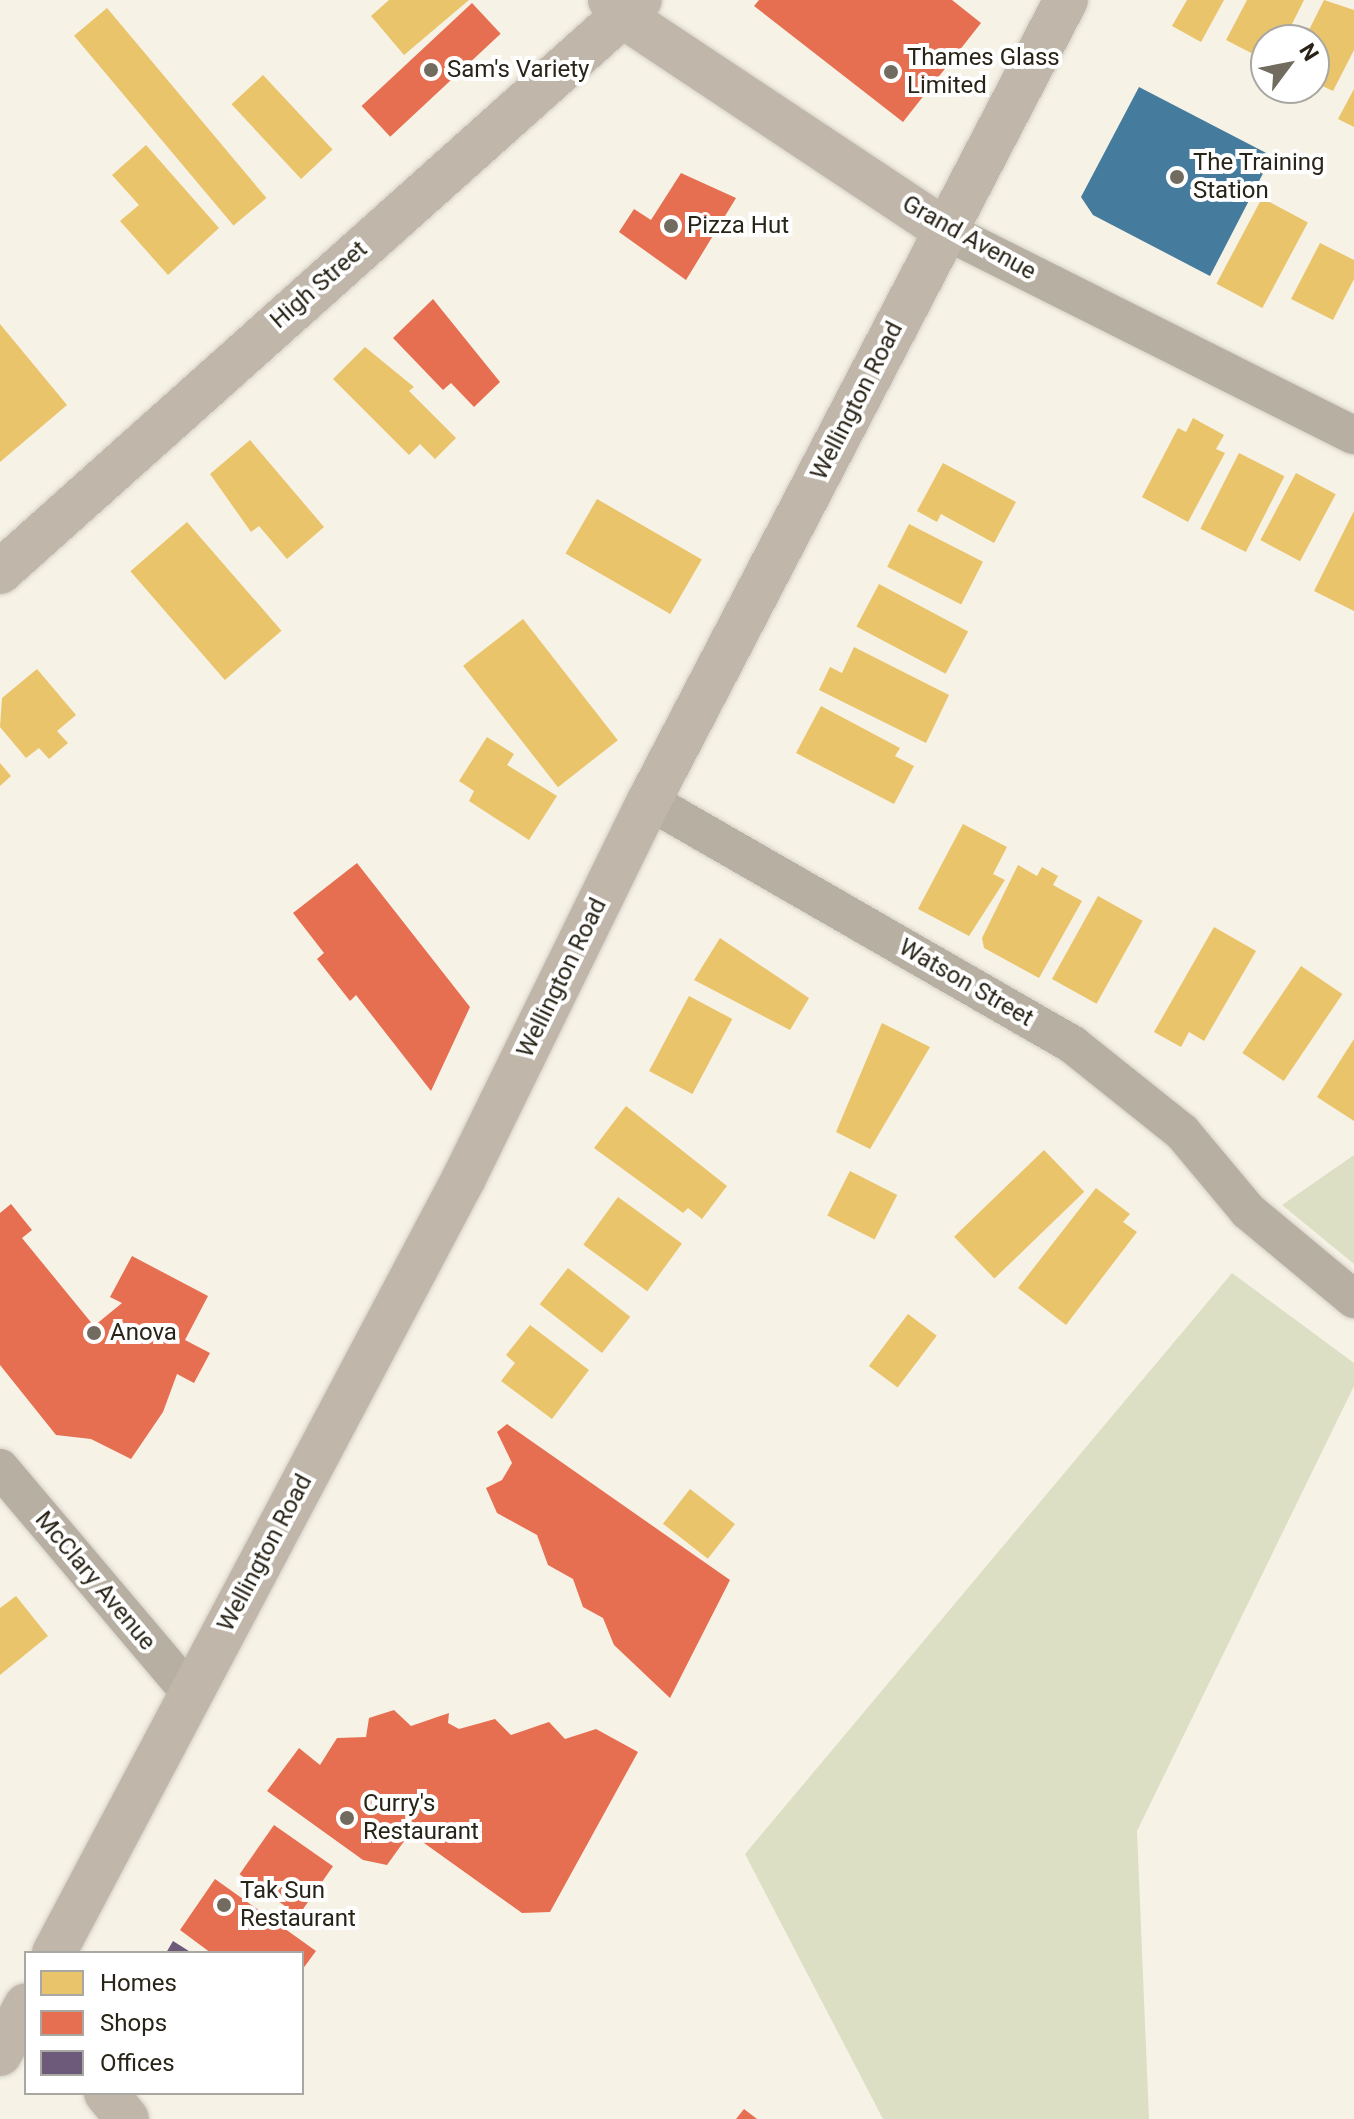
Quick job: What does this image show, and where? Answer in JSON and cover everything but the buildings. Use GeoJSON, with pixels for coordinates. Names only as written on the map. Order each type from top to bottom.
{"type":"FeatureCollection","features":[{"type":"Feature","properties":{"kind":"main road","name":"Wellington Road"},"geometry":{"type":"LineString","coordinates":[[55,1951],[464,1178],[649,801],[1066,0]]}},
{"type":"Feature","properties":{"kind":"main road","name":"Grand Avenue"},"geometry":{"type":"LineString","coordinates":[[625,6],[946,231]]}},
{"type":"Feature","properties":{"kind":"main road","name":"High Street"},"geometry":{"type":"LineString","coordinates":[[0,572],[625,6]]}},
{"type":"Feature","properties":{"kind":"main road"},"geometry":{"type":"LineString","coordinates":[[0,2054],[24,2009]]}},
{"type":"Feature","properties":{"kind":"main road"},"geometry":{"type":"LineString","coordinates":[[108,2095],[127,2119]]}},
{"type":"Feature","properties":{"kind":"street","name":"Grand Avenue"},"geometry":{"type":"LineString","coordinates":[[946,231],[1354,435]]}},
{"type":"Feature","properties":{"kind":"street","name":"Watson Street"},"geometry":{"type":"LineString","coordinates":[[649,801],[1073,1045],[1182,1132],[1248,1211],[1354,1299]]}},
{"type":"Feature","properties":{"kind":"street","name":"McClary Avenue"},"geometry":{"type":"LineString","coordinates":[[0,1468],[191,1694]]}},
{"type":"Feature","properties":{"kind":"green space"},"geometry":{"type":"Polygon","coordinates":[[[1354,1155],[1354,1264],[1282,1205],[1354,1155]]]}},
{"type":"Feature","properties":{"kind":"green space"},"geometry":{"type":"Polygon","coordinates":[[[1232,1273],[1354,1363],[1354,1386],[1137,1831],[1149,2119],[883,2119],[745,1854],[1232,1273]]]}},
{"type":"Feature","properties":{"kind":"place","name":"Sam's Variety"},"geometry":{"type":"Point","coordinates":[431,70]}},
{"type":"Feature","properties":{"kind":"place","name":"Thames Glass Limited"},"geometry":{"type":"Point","coordinates":[891,72]}},
{"type":"Feature","properties":{"kind":"place","name":"The Training Station"},"geometry":{"type":"Point","coordinates":[1177,177]}},
{"type":"Feature","properties":{"kind":"place","name":"Pizza Hut"},"geometry":{"type":"Point","coordinates":[671,226]}},
{"type":"Feature","properties":{"kind":"place","name":"Anova"},"geometry":{"type":"Point","coordinates":[94,1333]}},
{"type":"Feature","properties":{"kind":"place","name":"Curry's Restaurant"},"geometry":{"type":"Point","coordinates":[347,1818]}},
{"type":"Feature","properties":{"kind":"place","name":"Tak Sun Restaurant"},"geometry":{"type":"Point","coordinates":[224,1905]}}]}
